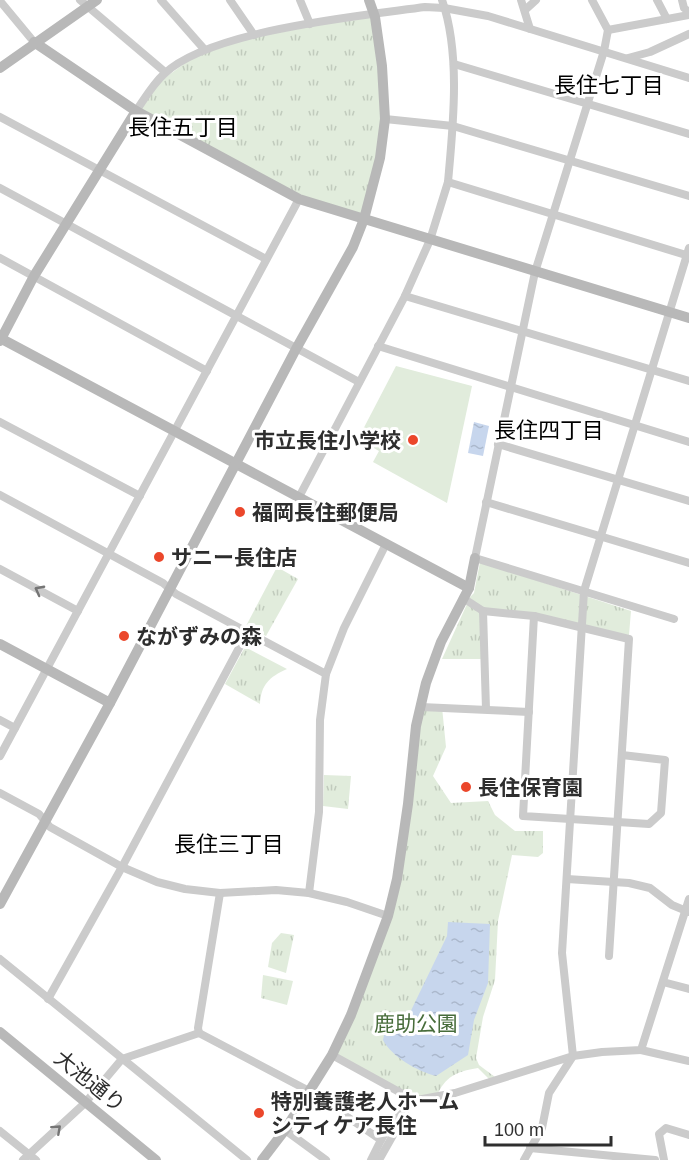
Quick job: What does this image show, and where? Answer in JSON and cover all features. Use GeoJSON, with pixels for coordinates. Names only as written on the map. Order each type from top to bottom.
{"type":"FeatureCollection","features":[{"type":"Feature","properties":{"kind":"street"},"geometry":{"type":"LineString","coordinates":[[0,68],[83,4],[97,0]]}},
{"type":"Feature","properties":{"kind":"street"},"geometry":{"type":"LineString","coordinates":[[161,0],[204,49]]}},
{"type":"Feature","properties":{"kind":"street"},"geometry":{"type":"LineString","coordinates":[[230,0],[254,35]]}},
{"type":"Feature","properties":{"kind":"street"},"geometry":{"type":"LineString","coordinates":[[300,0],[310,24]]}},
{"type":"Feature","properties":{"kind":"street"},"geometry":{"type":"LineString","coordinates":[[0,904],[353,247],[364,219],[380,158],[385,119],[382,66],[374,14],[369,0]]}},
{"type":"Feature","properties":{"kind":"street"},"geometry":{"type":"LineString","coordinates":[[521,0],[531,29]]}},
{"type":"Feature","properties":{"kind":"street"},"geometry":{"type":"LineString","coordinates":[[525,10],[537,0]]}},
{"type":"Feature","properties":{"kind":"street"},"geometry":{"type":"LineString","coordinates":[[262,1160],[311,1092],[332,1055],[351,1015],[388,916],[397,879],[416,726],[441,642],[466,593],[535,272],[604,51],[608,30],[592,0]]}},
{"type":"Feature","properties":{"kind":"street"},"geometry":{"type":"LineString","coordinates":[[657,0],[667,19]]}},
{"type":"Feature","properties":{"kind":"street"},"geometry":{"type":"LineString","coordinates":[[608,30],[689,14],[682,0]]}},
{"type":"Feature","properties":{"kind":"street"},"geometry":{"type":"LineString","coordinates":[[0,1],[34,42],[136,111],[299,199],[689,318]]}},
{"type":"Feature","properties":{"kind":"street"},"geometry":{"type":"LineString","coordinates":[[83,4],[165,72]]}},
{"type":"Feature","properties":{"kind":"street"},"geometry":{"type":"LineString","coordinates":[[299,497],[405,296],[430,240],[448,182],[453,126],[453,64],[443,4]]}},
{"type":"Feature","properties":{"kind":"street"},"geometry":{"type":"LineString","coordinates":[[609,956],[629,639],[534,616],[483,611],[466,593],[386,544],[0,339],[34,276],[136,111],[165,72],[204,49],[254,35],[310,24],[443,4],[689,78]]}},
{"type":"Feature","properties":{"kind":"street"},"geometry":{"type":"LineString","coordinates":[[626,58],[650,52],[689,34]]}},
{"type":"Feature","properties":{"kind":"street"},"geometry":{"type":"LineString","coordinates":[[647,64],[650,52]]}},
{"type":"Feature","properties":{"kind":"street"},"geometry":{"type":"LineString","coordinates":[[453,64],[689,135]]}},
{"type":"Feature","properties":{"kind":"street"},"geometry":{"type":"LineString","coordinates":[[0,117],[266,259]]}},
{"type":"Feature","properties":{"kind":"street"},"geometry":{"type":"LineString","coordinates":[[385,119],[453,126],[689,196]]}},
{"type":"Feature","properties":{"kind":"street"},"geometry":{"type":"LineString","coordinates":[[448,182],[688,253],[584,591],[562,953],[573,1056],[549,1093],[542,1128],[524,1160]]}},
{"type":"Feature","properties":{"kind":"street"},"geometry":{"type":"LineString","coordinates":[[0,188],[359,382]]}},
{"type":"Feature","properties":{"kind":"street"},"geometry":{"type":"LineString","coordinates":[[0,756],[299,199]]}},
{"type":"Feature","properties":{"kind":"street"},"geometry":{"type":"LineString","coordinates":[[0,258],[207,371]]}},
{"type":"Feature","properties":{"kind":"street"},"geometry":{"type":"LineString","coordinates":[[405,296],[689,381]]}},
{"type":"Feature","properties":{"kind":"street"},"geometry":{"type":"LineString","coordinates":[[378,346],[689,442]]}},
{"type":"Feature","properties":{"kind":"street"},"geometry":{"type":"LineString","coordinates":[[0,422],[140,496]]}},
{"type":"Feature","properties":{"kind":"street"},"geometry":{"type":"LineString","coordinates":[[498,444],[689,501]]}},
{"type":"Feature","properties":{"kind":"street"},"geometry":{"type":"LineString","coordinates":[[0,495],[247,633],[327,674]]}},
{"type":"Feature","properties":{"kind":"street"},"geometry":{"type":"LineString","coordinates":[[486,502],[689,563]]}},
{"type":"Feature","properties":{"kind":"street"},"geometry":{"type":"LineString","coordinates":[[309,892],[320,812],[320,720],[327,674],[344,628],[386,544]]}},
{"type":"Feature","properties":{"kind":"street"},"geometry":{"type":"LineString","coordinates":[[475,558],[674,619]]}},
{"type":"Feature","properties":{"kind":"street"},"geometry":{"type":"LineString","coordinates":[[0,569],[78,611]]}},
{"type":"Feature","properties":{"kind":"street"},"geometry":{"type":"LineString","coordinates":[[483,611],[486,709]]}},
{"type":"Feature","properties":{"kind":"street"},"geometry":{"type":"LineString","coordinates":[[534,616],[523,816],[649,824],[661,813],[665,760],[622,755]]}},
{"type":"Feature","properties":{"kind":"street"},"geometry":{"type":"LineString","coordinates":[[48,999],[122,867],[247,633]]}},
{"type":"Feature","properties":{"kind":"street"},"geometry":{"type":"LineString","coordinates":[[0,644],[110,703]]}},
{"type":"Feature","properties":{"kind":"street"},"geometry":{"type":"LineString","coordinates":[[421,706],[529,712]]}},
{"type":"Feature","properties":{"kind":"street"},"geometry":{"type":"LineString","coordinates":[[0,720],[15,728]]}},
{"type":"Feature","properties":{"kind":"street"},"geometry":{"type":"LineString","coordinates":[[0,793],[39,814],[50,826],[122,867],[157,882],[185,889],[220,893],[276,890],[309,892],[388,916]]}},
{"type":"Feature","properties":{"kind":"street"},"geometry":{"type":"LineString","coordinates":[[567,879],[650,888],[672,905],[687,911]]}},
{"type":"Feature","properties":{"kind":"street"},"geometry":{"type":"LineString","coordinates":[[199,1033],[220,893]]}},
{"type":"Feature","properties":{"kind":"street"},"geometry":{"type":"LineString","coordinates":[[641,1050],[689,899]]}},
{"type":"Feature","properties":{"kind":"street"},"geometry":{"type":"LineString","coordinates":[[0,959],[247,1160]]}},
{"type":"Feature","properties":{"kind":"street"},"geometry":{"type":"LineString","coordinates":[[663,982],[689,989]]}},
{"type":"Feature","properties":{"kind":"street","name":"大池通り"},"geometry":{"type":"LineString","coordinates":[[0,1032],[156,1160]]}},
{"type":"Feature","properties":{"kind":"street"},"geometry":{"type":"LineString","coordinates":[[0,1131],[29,1158],[85,1103],[122,1059],[199,1033],[311,1092],[381,1140]]}},
{"type":"Feature","properties":{"kind":"street"},"geometry":{"type":"LineString","coordinates":[[332,1055],[412,1099],[426,1099],[455,1093],[573,1056],[602,1052],[641,1050],[689,1061]]}},
{"type":"Feature","properties":{"kind":"street"},"geometry":{"type":"LineString","coordinates":[[371,1160],[395,1116],[412,1099]]}},
{"type":"Feature","properties":{"kind":"street"},"geometry":{"type":"LineString","coordinates":[[379,1160],[405,1114],[405,1106]]}},
{"type":"Feature","properties":{"kind":"street"},"geometry":{"type":"LineString","coordinates":[[664,1160],[659,1134],[666,1128],[689,1135]]}},
{"type":"Feature","properties":{"kind":"street"},"geometry":{"type":"LineString","coordinates":[[285,1130],[326,1160]]}},
{"type":"Feature","properties":{"kind":"street"},"geometry":{"type":"LineString","coordinates":[[530,1148],[655,1160]]}},
{"type":"Feature","properties":{"kind":"green space"},"geometry":{"type":"Polygon","coordinates":[[[374,14],[385,119],[364,219],[299,199],[136,111],[154,86],[204,49],[254,35],[374,14]]]}},
{"type":"Feature","properties":{"kind":"green space"},"geometry":{"type":"Polygon","coordinates":[[[396,366],[472,386],[447,503],[373,462],[379,451],[358,439],[396,366]]]}},
{"type":"Feature","properties":{"kind":"green space"},"geometry":{"type":"Polygon","coordinates":[[[480,562],[631,611],[629,635],[483,609],[468,599],[474,593],[480,562]]]}},
{"type":"Feature","properties":{"kind":"green space"},"geometry":{"type":"Polygon","coordinates":[[[277,567],[298,579],[266,636],[246,626],[277,567]]]}},
{"type":"Feature","properties":{"kind":"green space"},"geometry":{"type":"Polygon","coordinates":[[[467,604],[480,613],[482,659],[442,659],[467,604]]]}},
{"type":"Feature","properties":{"kind":"green space"},"geometry":{"type":"Polygon","coordinates":[[[245,647],[287,669],[267,682],[260,704],[225,684],[245,647]]]}},
{"type":"Feature","properties":{"kind":"green space","name":"鹿助公園"},"geometry":{"type":"Polygon","coordinates":[[[421,707],[442,707],[446,747],[433,776],[451,803],[488,801],[495,815],[515,831],[543,831],[543,853],[538,857],[512,855],[498,921],[495,980],[483,1017],[476,1058],[479,1065],[495,1077],[489,1079],[478,1068],[463,1071],[452,1076],[436,1097],[417,1100],[332,1055],[388,916],[421,707]]]}},
{"type":"Feature","properties":{"kind":"green space"},"geometry":{"type":"Polygon","coordinates":[[[324,775],[351,776],[348,809],[323,806],[324,775]]]}},
{"type":"Feature","properties":{"kind":"green space"},"geometry":{"type":"Polygon","coordinates":[[[281,933],[294,935],[286,973],[268,967],[272,943],[281,933]]]}},
{"type":"Feature","properties":{"kind":"green space"},"geometry":{"type":"Polygon","coordinates":[[[263,975],[293,981],[287,1005],[261,998],[263,975]]]}},
{"type":"Feature","properties":{"kind":"water"},"geometry":{"type":"Polygon","coordinates":[[[474,422],[489,426],[483,456],[468,453],[474,422]]]}},
{"type":"Feature","properties":{"kind":"water"},"geometry":{"type":"Polygon","coordinates":[[[448,922],[490,924],[488,983],[474,1020],[468,1055],[436,1076],[421,1071],[406,1062],[392,1052],[383,1040],[385,1031],[404,1025],[447,936],[448,922]]]}},
{"type":"Feature","properties":{"kind":"place","name":"市立長住小学校"},"geometry":{"type":"Point","coordinates":[413,440]}},
{"type":"Feature","properties":{"kind":"place","name":"福岡長住郵便局"},"geometry":{"type":"Point","coordinates":[240,512]}},
{"type":"Feature","properties":{"kind":"place","name":"サニー長住店"},"geometry":{"type":"Point","coordinates":[159,557]}},
{"type":"Feature","properties":{"kind":"place","name":"ながずみの森"},"geometry":{"type":"Point","coordinates":[124,636]}},
{"type":"Feature","properties":{"kind":"place","name":"長住保育園"},"geometry":{"type":"Point","coordinates":[466,787]}},
{"type":"Feature","properties":{"kind":"place","name":"特別養護老人ホーム シティケア長住"},"geometry":{"type":"Point","coordinates":[259,1113]}},
{"type":"Feature","properties":{"kind":"district","name":"長住七丁目"},"geometry":{"type":"Point","coordinates":[609,85]}},
{"type":"Feature","properties":{"kind":"district","name":"長住五丁目"},"geometry":{"type":"Point","coordinates":[183,127]}},
{"type":"Feature","properties":{"kind":"district","name":"長住四丁目"},"geometry":{"type":"Point","coordinates":[549,430]}},
{"type":"Feature","properties":{"kind":"district","name":"長住三丁目"},"geometry":{"type":"Point","coordinates":[229,844]}}]}
